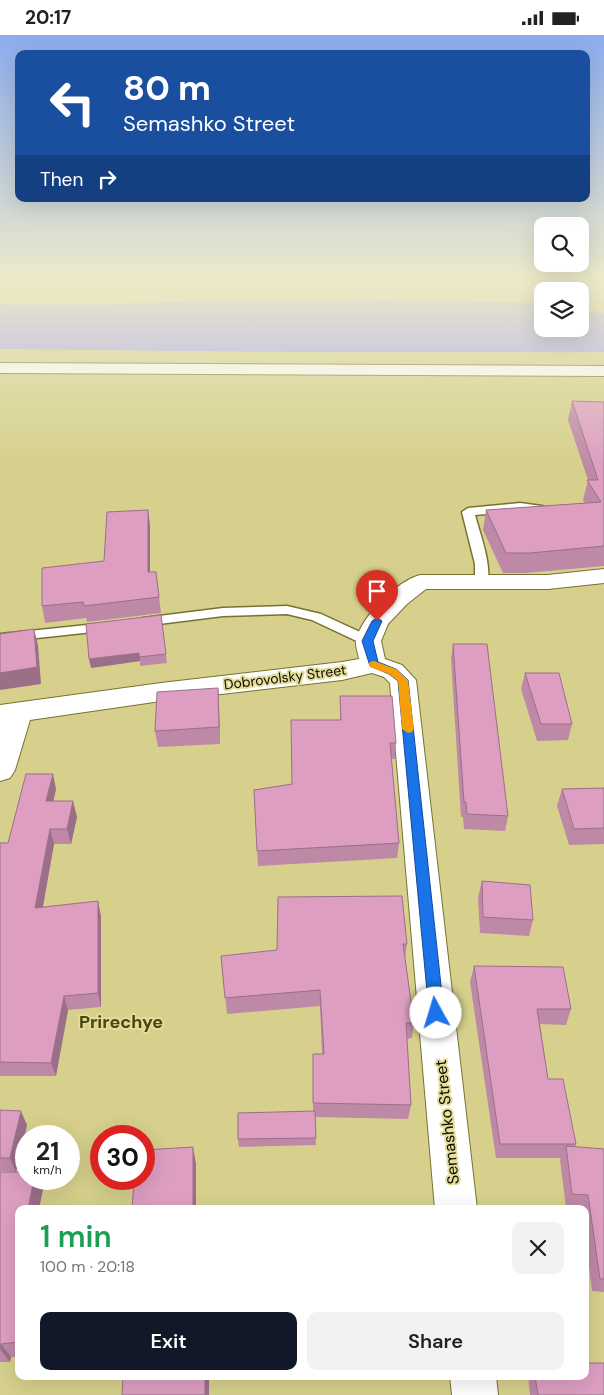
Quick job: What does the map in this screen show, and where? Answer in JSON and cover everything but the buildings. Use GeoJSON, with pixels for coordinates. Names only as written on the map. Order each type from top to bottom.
{"type":"FeatureCollection","features":[{"type":"Feature","properties":{"kind":"street"},"geometry":{"type":"LineString","coordinates":[[0,368],[604,371]]}},
{"type":"Feature","properties":{"kind":"street"},"geometry":{"type":"LineString","coordinates":[[371,653],[377,621],[398,599],[420,582],[548,582],[604,576]]}},
{"type":"Feature","properties":{"kind":"street","name":"Dobrovolsky Street"},"geometry":{"type":"LineString","coordinates":[[9,713],[161,692],[342,671],[371,653]]}},
{"type":"Feature","properties":{"kind":"street","name":"Semashko Street"},"geometry":{"type":"LineString","coordinates":[[371,653],[403,680],[456,1205]]}},
{"type":"Feature","properties":{"kind":"street"},"geometry":{"type":"LineString","coordinates":[[0,770],[9,713]]}},
{"type":"Feature","properties":{"kind":"street"},"geometry":{"type":"LineString","coordinates":[[473,1380],[475,1395]]}},
{"type":"Feature","properties":{"kind":"lane"},"geometry":{"type":"LineString","coordinates":[[481,582],[481,564],[468,512],[520,507],[555,513]]}},
{"type":"Feature","properties":{"kind":"lane"},"geometry":{"type":"LineString","coordinates":[[0,638],[223,612],[287,611],[316,617],[371,653]]}},
{"type":"Feature","properties":{"kind":"shaded area"},"geometry":{"type":"Polygon","coordinates":[[[0,340],[604,340],[604,352],[291,352],[0,349],[0,340]]]}},
{"type":"Feature","properties":{"kind":"slow traffic"},"geometry":{"type":"LineString","coordinates":[[374,664],[392,671],[403,680],[408,729]]}},
{"type":"Feature","properties":{"kind":"district","name":"Prirechye"},"geometry":{"type":"Point","coordinates":[121,1022]}},
{"type":"Feature","properties":{"kind":"route"},"geometry":{"type":"LineString","coordinates":[[377,621],[368,641],[374,664],[392,671],[403,680],[436,1013]]}}]}
